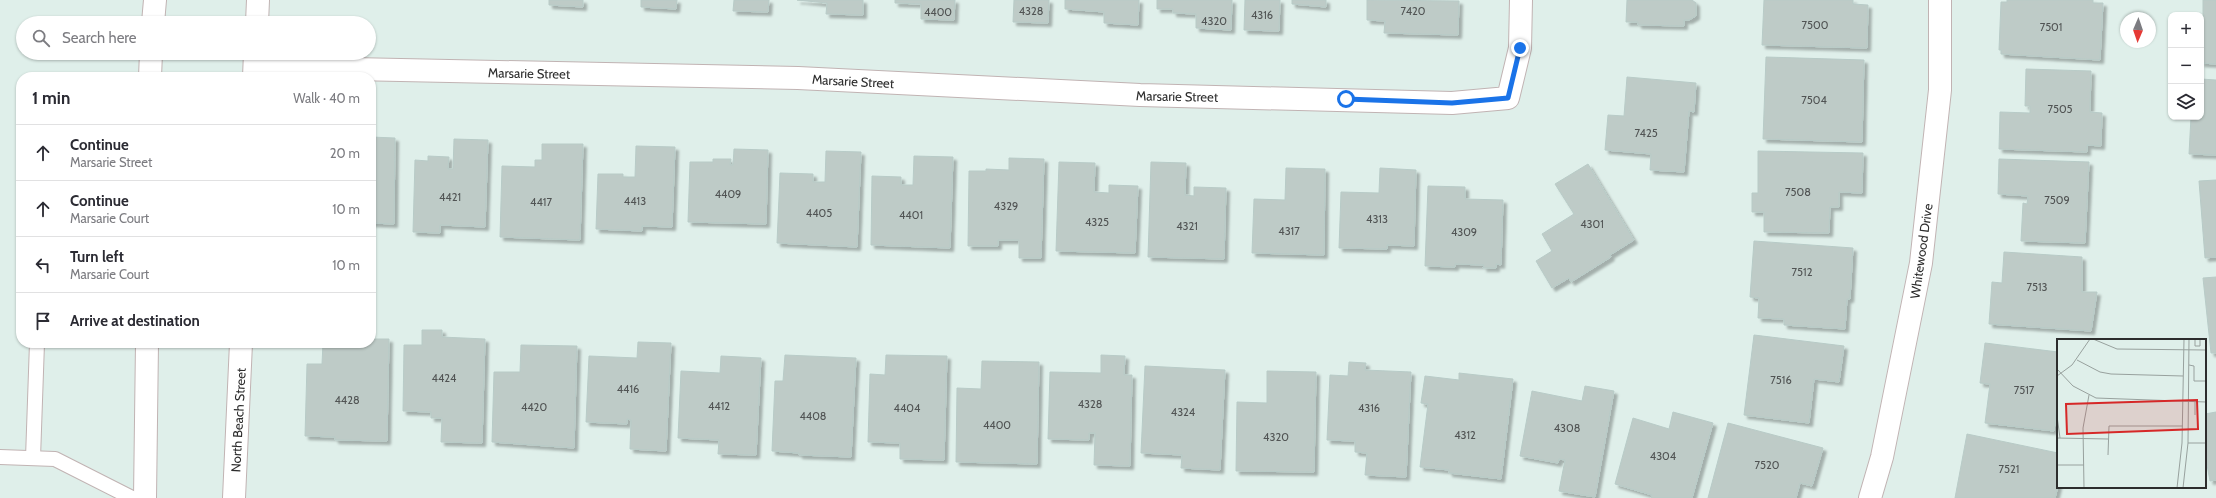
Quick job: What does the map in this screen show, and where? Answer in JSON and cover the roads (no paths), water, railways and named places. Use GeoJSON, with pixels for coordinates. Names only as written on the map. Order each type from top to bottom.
{"type":"FeatureCollection","features":[{"type":"Feature","properties":{"kind":"street"},"geometry":{"type":"LineString","coordinates":[[154,16],[155,0]]}},
{"type":"Feature","properties":{"kind":"street"},"geometry":{"type":"LineString","coordinates":[[257,16],[258,0]]}},
{"type":"Feature","properties":{"kind":"street","name":"Marsarie Street"},"geometry":{"type":"LineString","coordinates":[[255,66],[798,78],[1140,95],[1452,103],[1508,98],[1520,48],[1521,0]]}},
{"type":"Feature","properties":{"kind":"street","name":"Whitewood Drive"},"geometry":{"type":"LineString","coordinates":[[1870,498],[1882,457],[1921,263],[1940,90],[1940,0]]}},
{"type":"Feature","properties":{"kind":"street"},"geometry":{"type":"LineString","coordinates":[[150,72],[151,60]]}},
{"type":"Feature","properties":{"kind":"street"},"geometry":{"type":"LineString","coordinates":[[145,498],[147,348]]}},
{"type":"Feature","properties":{"kind":"street","name":"North Beach Street"},"geometry":{"type":"LineString","coordinates":[[234,498],[241,348]]}},
{"type":"Feature","properties":{"kind":"lane"},"geometry":{"type":"LineString","coordinates":[[33,458],[37,348]]}},
{"type":"Feature","properties":{"kind":"lane"},"geometry":{"type":"LineString","coordinates":[[0,457],[55,458],[132,498]]}}]}
